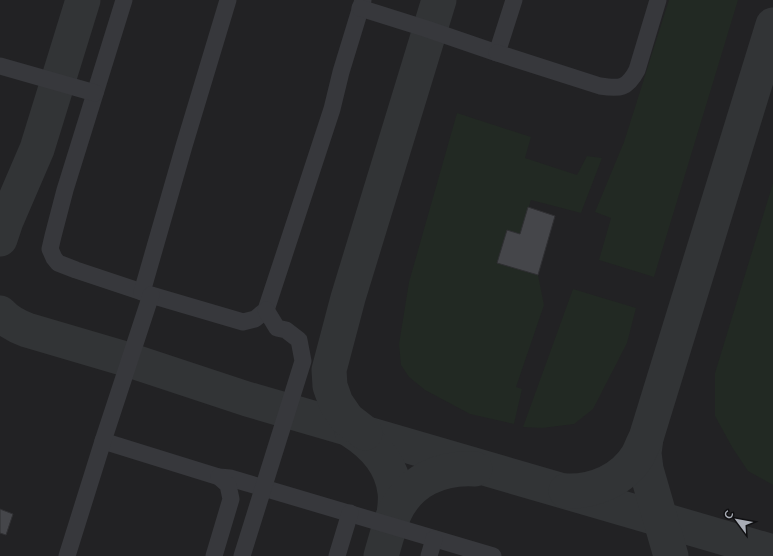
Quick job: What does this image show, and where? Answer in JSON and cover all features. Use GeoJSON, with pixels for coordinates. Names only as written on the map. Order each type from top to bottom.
{"type":"FeatureCollection","features":[{"type":"Feature","properties":{"kind":"lane"},"geometry":{"type":"LineString","coordinates":[[124,0],[65,190],[52,236],[50,249],[58,263],[147,294],[243,322],[255,319],[266,310],[332,109],[341,72],[362,4],[427,29],[497,53],[600,86],[613,88],[626,85],[632,79],[637,70],[658,0]]}},
{"type":"Feature","properties":{"kind":"lane"},"geometry":{"type":"LineString","coordinates":[[68,556],[147,294],[184,146],[228,0]]}},
{"type":"Feature","properties":{"kind":"lane"},"geometry":{"type":"LineString","coordinates":[[497,53],[514,0]]}},
{"type":"Feature","properties":{"kind":"lane"},"geometry":{"type":"LineString","coordinates":[[0,66],[95,93]]}},
{"type":"Feature","properties":{"kind":"lane"},"geometry":{"type":"LineString","coordinates":[[266,310],[277,328]]}},
{"type":"Feature","properties":{"kind":"lane"},"geometry":{"type":"LineString","coordinates":[[242,556],[303,361],[299,340],[286,330],[250,321]]}},
{"type":"Feature","properties":{"kind":"lane"},"geometry":{"type":"LineString","coordinates":[[102,441],[219,477],[230,478],[493,556]]}},
{"type":"Feature","properties":{"kind":"lane"},"geometry":{"type":"LineString","coordinates":[[214,556],[231,499],[228,485],[219,477]]}},
{"type":"Feature","properties":{"kind":"lane"},"geometry":{"type":"LineString","coordinates":[[337,556],[350,513]]}},
{"type":"Feature","properties":{"kind":"lane"},"geometry":{"type":"LineString","coordinates":[[429,556],[434,539]]}},
{"type":"Feature","properties":{"kind":"shaded area"},"geometry":{"type":"Polygon","coordinates":[[[0,0],[773,0],[773,556],[0,556],[0,0]]]}},
{"type":"Feature","properties":{"kind":"shaded area"},"geometry":{"type":"Polygon","coordinates":[[[669,0],[738,0],[654,277],[599,260],[611,218],[595,212],[624,142],[669,0]]]}},
{"type":"Feature","properties":{"kind":"shaded area"},"geometry":{"type":"Polygon","coordinates":[[[457,113],[531,137],[525,158],[577,175],[587,156],[602,158],[581,213],[531,200],[520,234],[507,230],[497,263],[538,275],[544,305],[516,387],[522,389],[514,424],[470,414],[425,390],[409,377],[401,365],[399,344],[409,282],[457,113]]]}},
{"type":"Feature","properties":{"kind":"shaded area"},"geometry":{"type":"Polygon","coordinates":[[[773,183],[773,485],[748,471],[732,447],[715,416],[715,373],[773,183]]]}},
{"type":"Feature","properties":{"kind":"shaded area"},"geometry":{"type":"Polygon","coordinates":[[[573,289],[636,308],[627,343],[593,409],[574,424],[542,428],[523,427],[573,289]]]}},
{"type":"Feature","properties":{"kind":"building"},"geometry":{"type":"Polygon","coordinates":[[[528,207],[555,216],[538,275],[497,263],[507,230],[520,234],[528,207]]]}},
{"type":"Feature","properties":{"kind":"building"},"geometry":{"type":"Polygon","coordinates":[[[0,509],[13,514],[6,535],[0,533],[0,509]]]}},
{"type":"Feature","properties":{"kind":"taxiway"},"geometry":{"type":"LineString","coordinates":[[0,239],[6,221],[37,149],[83,0]]}},
{"type":"Feature","properties":{"kind":"taxiway"},"geometry":{"type":"LineString","coordinates":[[365,433],[347,419],[336,403],[330,386],[329,370],[348,298],[439,0]]}},
{"type":"Feature","properties":{"kind":"taxiway"},"geometry":{"type":"LineString","coordinates":[[566,491],[577,491],[597,487],[616,478],[632,464],[646,438],[773,25]]}},
{"type":"Feature","properties":{"kind":"taxiway"},"geometry":{"type":"LineString","coordinates":[[0,313],[12,323],[27,330],[129,360],[247,399],[773,552]]}},
{"type":"Feature","properties":{"kind":"taxiway"},"geometry":{"type":"LineString","coordinates":[[352,431],[368,443],[386,465],[390,473],[395,492],[394,514]]}},
{"type":"Feature","properties":{"kind":"taxiway"},"geometry":{"type":"LineString","coordinates":[[646,438],[644,453],[646,469],[671,556]]}},
{"type":"Feature","properties":{"kind":"taxiway"},"geometry":{"type":"LineString","coordinates":[[381,556],[394,514],[408,493],[427,478],[438,474],[462,469],[475,469]]}}]}
